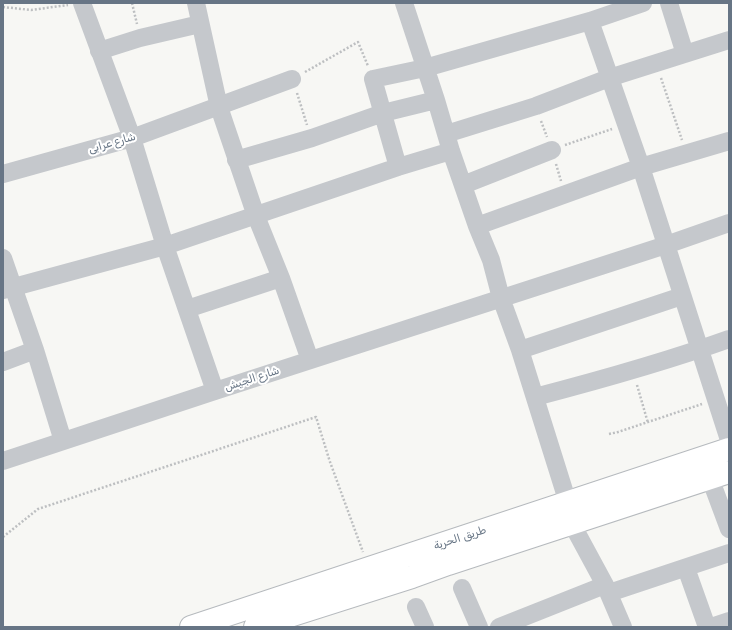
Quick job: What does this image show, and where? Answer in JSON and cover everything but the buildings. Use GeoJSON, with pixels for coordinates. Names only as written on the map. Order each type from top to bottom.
{"type":"FeatureCollection","features":[{"type":"Feature","properties":{"kind":"main road","name":"طريق الحرية"},"geometry":{"type":"LineString","coordinates":[[191,627],[729,449]]}},
{"type":"Feature","properties":{"kind":"main road","name":"طريق الحرية"},"geometry":{"type":"LineString","coordinates":[[255,627],[412,577],[456,561],[720,475]]}},
{"type":"Feature","properties":{"kind":"street"},"geometry":{"type":"LineString","coordinates":[[83,3],[99,51],[132,138],[165,246],[215,391]]}},
{"type":"Feature","properties":{"kind":"street"},"geometry":{"type":"LineString","coordinates":[[196,3],[219,107],[256,216],[281,278],[310,360]]}},
{"type":"Feature","properties":{"kind":"street"},"geometry":{"type":"LineString","coordinates":[[404,3],[436,100],[448,143],[477,226],[491,260],[501,298],[520,350],[568,503]]}},
{"type":"Feature","properties":{"kind":"street"},"geometry":{"type":"LineString","coordinates":[[398,167],[373,79],[425,68],[590,21],[643,3]]}},
{"type":"Feature","properties":{"kind":"street"},"geometry":{"type":"LineString","coordinates":[[670,3],[685,54]]}},
{"type":"Feature","properties":{"kind":"street"},"geometry":{"type":"LineString","coordinates":[[590,21],[641,167],[729,440]]}},
{"type":"Feature","properties":{"kind":"street"},"geometry":{"type":"LineString","coordinates":[[99,51],[140,38],[200,24]]}},
{"type":"Feature","properties":{"kind":"street"},"geometry":{"type":"LineString","coordinates":[[8,289],[165,246],[398,167],[448,143],[536,106],[609,78],[729,40]]}},
{"type":"Feature","properties":{"kind":"street","name":"شارع عرابى"},"geometry":{"type":"LineString","coordinates":[[3,174],[132,138],[292,79]]}},
{"type":"Feature","properties":{"kind":"street"},"geometry":{"type":"LineString","coordinates":[[236,160],[312,138],[383,113],[436,100]]}},
{"type":"Feature","properties":{"kind":"street"},"geometry":{"type":"LineString","coordinates":[[477,226],[641,167],[729,141]]}},
{"type":"Feature","properties":{"kind":"street"},"geometry":{"type":"LineString","coordinates":[[463,185],[552,150]]}},
{"type":"Feature","properties":{"kind":"street","name":"شارع الجيش"},"geometry":{"type":"LineString","coordinates":[[3,461],[666,245],[729,223]]}},
{"type":"Feature","properties":{"kind":"street"},"geometry":{"type":"LineString","coordinates":[[3,258],[8,289],[34,350],[63,441]]}},
{"type":"Feature","properties":{"kind":"street"},"geometry":{"type":"LineString","coordinates":[[187,309],[281,278]]}},
{"type":"Feature","properties":{"kind":"street"},"geometry":{"type":"LineString","coordinates":[[520,350],[682,296]]}},
{"type":"Feature","properties":{"kind":"street"},"geometry":{"type":"LineString","coordinates":[[535,397],[632,371],[729,338]]}},
{"type":"Feature","properties":{"kind":"street"},"geometry":{"type":"LineString","coordinates":[[3,362],[34,350]]}},
{"type":"Feature","properties":{"kind":"street"},"geometry":{"type":"LineString","coordinates":[[720,475],[729,529]]}},
{"type":"Feature","properties":{"kind":"street"},"geometry":{"type":"LineString","coordinates":[[572,524],[607,589],[623,627]]}},
{"type":"Feature","properties":{"kind":"street"},"geometry":{"type":"LineString","coordinates":[[499,627],[607,589],[727,558]]}},
{"type":"Feature","properties":{"kind":"street"},"geometry":{"type":"LineString","coordinates":[[686,568],[708,627]]}},
{"type":"Feature","properties":{"kind":"street"},"geometry":{"type":"LineString","coordinates":[[462,588],[479,627]]}},
{"type":"Feature","properties":{"kind":"street"},"geometry":{"type":"LineString","coordinates":[[416,607],[425,627]]}},
{"type":"Feature","properties":{"kind":"street"},"geometry":{"type":"LineString","coordinates":[[711,627],[729,621]]}},
{"type":"Feature","properties":{"kind":"path"},"geometry":{"type":"LineString","coordinates":[[3,7],[31,10],[83,3]]}},
{"type":"Feature","properties":{"kind":"path"},"geometry":{"type":"LineString","coordinates":[[132,3],[140,38]]}},
{"type":"Feature","properties":{"kind":"path"},"geometry":{"type":"LineString","coordinates":[[312,138],[292,79],[358,42],[373,79]]}},
{"type":"Feature","properties":{"kind":"path"},"geometry":{"type":"LineString","coordinates":[[656,64],[686,154]]}},
{"type":"Feature","properties":{"kind":"path"},"geometry":{"type":"LineString","coordinates":[[536,106],[552,150],[565,194]]}},
{"type":"Feature","properties":{"kind":"path"},"geometry":{"type":"LineString","coordinates":[[552,150],[626,125]]}},
{"type":"Feature","properties":{"kind":"path"},"geometry":{"type":"LineString","coordinates":[[632,371],[648,423]]}},
{"type":"Feature","properties":{"kind":"path"},"geometry":{"type":"LineString","coordinates":[[609,434],[648,423],[716,399]]}},
{"type":"Feature","properties":{"kind":"path"},"geometry":{"type":"LineString","coordinates":[[3,537],[38,509],[316,417],[330,462],[369,569]]}}]}
